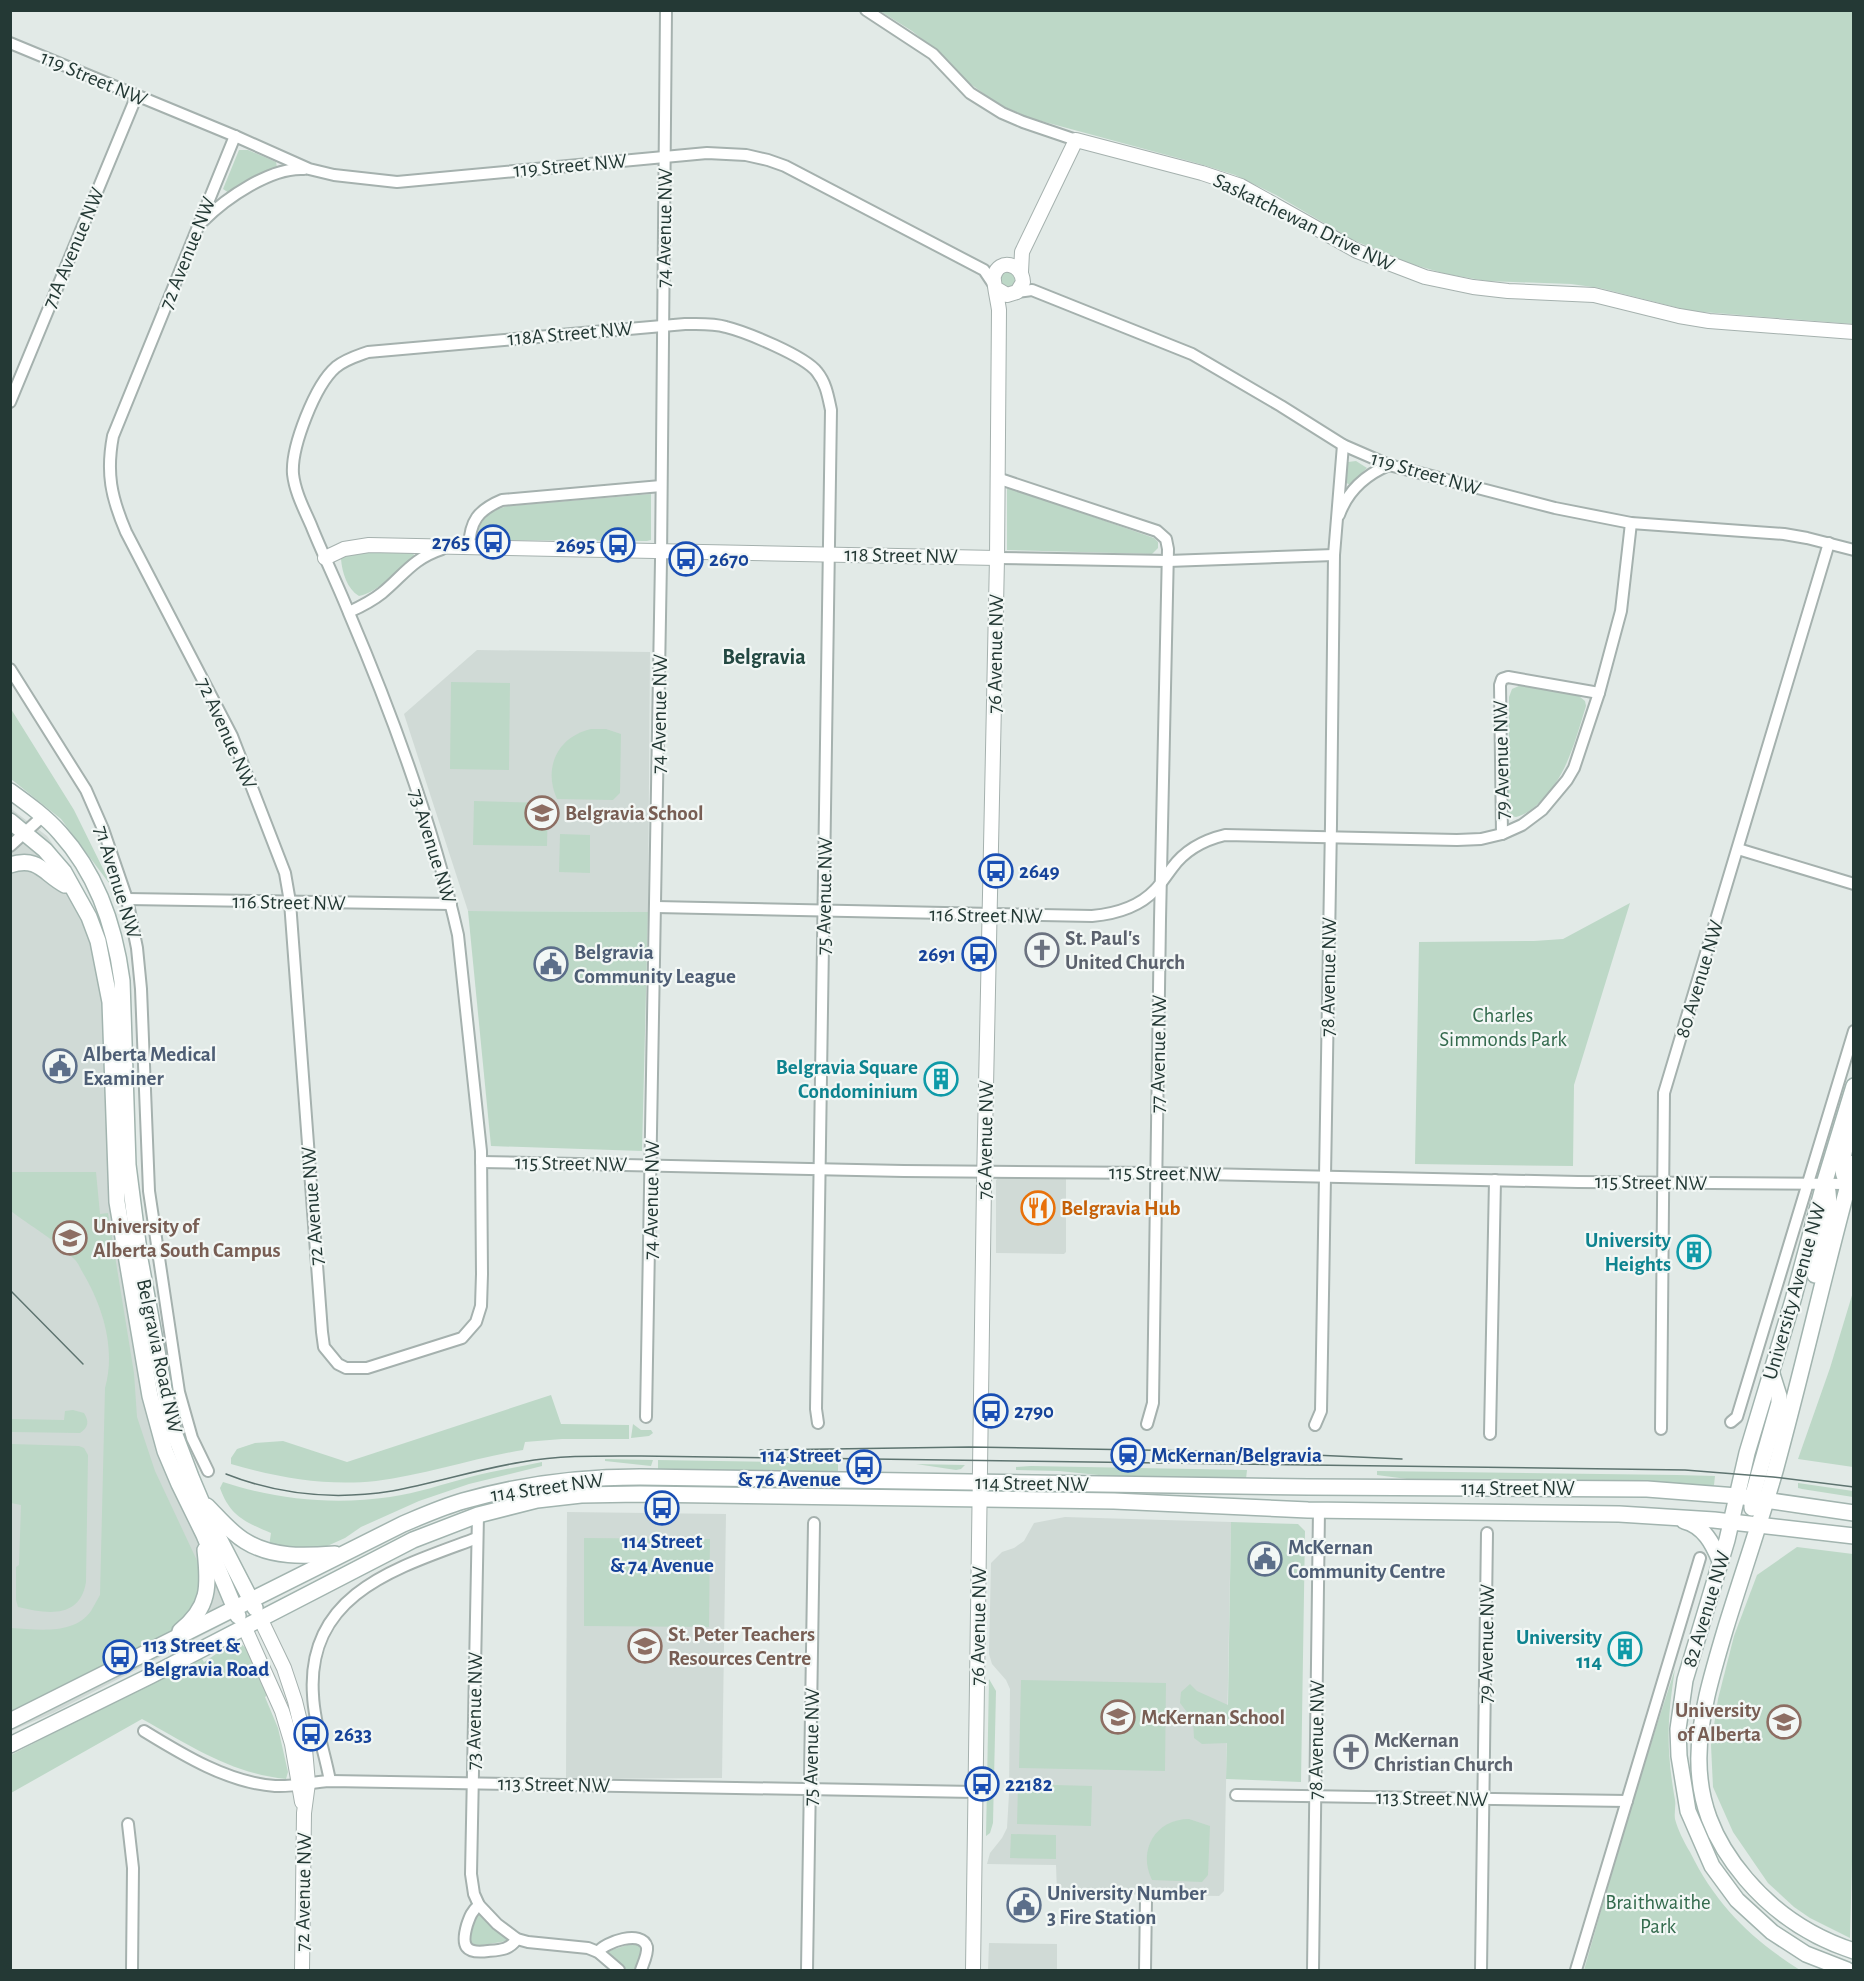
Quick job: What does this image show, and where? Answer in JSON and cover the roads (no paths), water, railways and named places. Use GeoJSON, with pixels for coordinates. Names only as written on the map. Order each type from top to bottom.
{"type":"FeatureCollection","features":[{"type":"Feature","properties":{"kind":"main road","name":"Belgravia Road NW"},"geometry":{"type":"LineString","coordinates":[[10,791],[62,834],[93,882],[111,922],[118,952],[125,1020],[128,1165],[140,1259],[160,1372],[172,1427],[190,1477],[260,1618]]}},
{"type":"Feature","properties":{"kind":"main road","name":"Belgravia Road NW"},"geometry":{"type":"LineString","coordinates":[[10,821],[64,872],[99,940],[110,1002],[117,1202],[150,1396],[165,1451],[204,1535],[228,1611],[244,1626]]}},
{"type":"Feature","properties":{"kind":"main road"},"geometry":{"type":"LineString","coordinates":[[10,865],[24,861],[34,863],[75,891]]}},
{"type":"Feature","properties":{"kind":"main road","name":"University Avenue NW"},"geometry":{"type":"LineString","coordinates":[[1758,1525],[1751,1498],[1779,1403],[1772,1374],[1824,1184],[1854,1086]]}},
{"type":"Feature","properties":{"kind":"main road"},"geometry":{"type":"LineString","coordinates":[[1852,1186],[1843,1177],[1842,1166],[1854,1118]]}},
{"type":"Feature","properties":{"kind":"main road","name":"University Avenue NW"},"geometry":{"type":"LineString","coordinates":[[1751,1498],[1817,1307],[1852,1186],[1854,1163]]}},
{"type":"Feature","properties":{"kind":"main road"},"geometry":{"type":"LineString","coordinates":[[1817,1307],[1814,1283],[1829,1204],[1828,1192],[1824,1184]]}},
{"type":"Feature","properties":{"kind":"main road","name":"114 Street NW"},"geometry":{"type":"LineString","coordinates":[[228,1611],[403,1524],[460,1502],[511,1489],[574,1479],[640,1477],[1625,1489],[1751,1498],[1854,1513]]}},
{"type":"Feature","properties":{"kind":"main road","name":"114 Street NW"},"geometry":{"type":"LineString","coordinates":[[244,1626],[413,1540],[478,1515],[537,1500],[598,1494],[979,1499],[1174,1503],[1319,1510],[1619,1514],[1667,1516],[1854,1536]]}},
{"type":"Feature","properties":{"kind":"main road","name":"82 Avenue NW"},"geometry":{"type":"LineString","coordinates":[[1751,1498],[1731,1522],[1690,1658],[1681,1702],[1679,1756],[1688,1811],[1712,1866],[1749,1913],[1772,1932],[1806,1954],[1847,1971]]}},
{"type":"Feature","properties":{"kind":"main road"},"geometry":{"type":"LineString","coordinates":[[202,1500],[244,1541],[264,1549],[287,1555],[341,1554]]}},
{"type":"Feature","properties":{"kind":"main road"},"geometry":{"type":"LineString","coordinates":[[1667,1516],[1689,1522],[1700,1529],[1712,1544],[1720,1561]]}},
{"type":"Feature","properties":{"kind":"main road","name":"82 Avenue NW"},"geometry":{"type":"LineString","coordinates":[[1758,1525],[1703,1710],[1698,1765],[1706,1811],[1713,1829],[1731,1859],[1766,1901],[1797,1924],[1832,1944],[1854,1951]]}},
{"type":"Feature","properties":{"kind":"main road"},"geometry":{"type":"LineString","coordinates":[[163,1644],[190,1623],[200,1611],[205,1599],[208,1583],[204,1535]]}},
{"type":"Feature","properties":{"kind":"main road"},"geometry":{"type":"LineString","coordinates":[[10,1721],[228,1611]]}},
{"type":"Feature","properties":{"kind":"main road"},"geometry":{"type":"LineString","coordinates":[[10,1745],[150,1676],[244,1626]]}},
{"type":"Feature","properties":{"kind":"street","name":"74 Avenue NW"},"geometry":{"type":"LineString","coordinates":[[646,1417],[656,908],[666,10]]}},
{"type":"Feature","properties":{"kind":"street","name":"Saskatchewan Drive NW"},"geometry":{"type":"LineString","coordinates":[[866,10],[933,54],[970,93],[1002,113],[1076,140],[1202,173],[1241,186],[1357,251],[1425,277],[1473,287],[1508,291],[1594,295],[1709,321],[1854,332]]}},
{"type":"Feature","properties":{"kind":"street","name":"119 Street NW"},"geometry":{"type":"LineString","coordinates":[[10,43],[235,136],[309,170]]}},
{"type":"Feature","properties":{"kind":"street","name":"71A Avenue NW"},"geometry":{"type":"LineString","coordinates":[[10,402],[136,95]]}},
{"type":"Feature","properties":{"kind":"street","name":"72 Avenue NW"},"geometry":{"type":"LineString","coordinates":[[235,136],[113,436],[109,481],[115,508],[126,532],[232,736],[285,873],[290,902],[321,1332],[324,1347],[338,1364],[346,1368],[367,1368],[466,1335]]}},
{"type":"Feature","properties":{"kind":"street"},"geometry":{"type":"LineString","coordinates":[[999,310],[1005,300],[1023,284],[1023,252],[1076,140]]}},
{"type":"Feature","properties":{"kind":"street","name":"119 Street NW"},"geometry":{"type":"LineString","coordinates":[[199,225],[223,203],[257,183],[286,171],[309,170],[363,180],[397,182],[728,153],[768,160],[807,177],[984,270],[995,287]]}},
{"type":"Feature","properties":{"kind":"street"},"geometry":{"type":"LineString","coordinates":[[1002,266],[1023,252]]}},
{"type":"Feature","properties":{"kind":"street","name":"76 Avenue NW"},"geometry":{"type":"LineString","coordinates":[[973,1971],[984,1171],[997,558],[999,310],[994,275],[1002,266]]}},
{"type":"Feature","properties":{"kind":"street"},"geometry":{"type":"LineString","coordinates":[[984,270],[1014,266],[1032,290]]}},
{"type":"Feature","properties":{"kind":"street"},"geometry":{"type":"LineString","coordinates":[[995,287],[1005,294],[1015,293]]}},
{"type":"Feature","properties":{"kind":"street","name":"119 Street NW"},"geometry":{"type":"LineString","coordinates":[[1015,293],[1032,290],[1192,354],[1343,445],[1389,465],[1555,508],[1631,523],[1784,534],[1854,550]]}},
{"type":"Feature","properties":{"kind":"street","name":"118A Street NW"},"geometry":{"type":"LineString","coordinates":[[323,380],[350,357],[368,352],[662,325],[712,324],[727,327],[793,355],[816,371]]}},
{"type":"Feature","properties":{"kind":"street","name":"75 Avenue NW"},"geometry":{"type":"LineString","coordinates":[[816,371],[827,388],[831,410],[819,1169],[816,1409],[818,1423]]}},
{"type":"Feature","properties":{"kind":"street","name":"73 Avenue NW"},"geometry":{"type":"LineString","coordinates":[[323,380],[307,413],[293,463],[298,494],[349,612],[408,762],[451,904],[459,944],[481,1162],[481,1306],[476,1322],[466,1335]]}},
{"type":"Feature","properties":{"kind":"street","name":"78 Avenue NW"},"geometry":{"type":"LineString","coordinates":[[1315,1425],[1321,1411],[1334,555],[1343,445]]}},
{"type":"Feature","properties":{"kind":"street","name":"78 Avenue NW"},"geometry":{"type":"LineString","coordinates":[[1335,527],[1343,505],[1352,490],[1374,471],[1389,465]]}},
{"type":"Feature","properties":{"kind":"street","name":"77 Avenue NW"},"geometry":{"type":"LineString","coordinates":[[997,478],[1157,531],[1166,539],[1168,561],[1153,1403],[1147,1424]]}},
{"type":"Feature","properties":{"kind":"street"},"geometry":{"type":"LineString","coordinates":[[469,547],[474,520],[488,506],[502,500],[661,486]]}},
{"type":"Feature","properties":{"kind":"street","name":"79 Avenue NW"},"geometry":{"type":"LineString","coordinates":[[1599,693],[1508,676],[1503,679],[1500,685],[1502,834],[1532,818],[1551,801],[1574,768],[1599,693],[1622,611],[1631,523]]}},
{"type":"Feature","properties":{"kind":"street","name":"80 Avenue NW"},"geometry":{"type":"LineString","coordinates":[[1661,1429],[1664,1093],[1829,543]]}},
{"type":"Feature","properties":{"kind":"street","name":"118 Street NW"},"geometry":{"type":"LineString","coordinates":[[325,558],[344,549],[369,545],[1168,561],[1334,555]]}},
{"type":"Feature","properties":{"kind":"street","name":"118 Street NW"},"geometry":{"type":"LineString","coordinates":[[349,612],[382,593],[406,569],[428,554],[451,547]]}},
{"type":"Feature","properties":{"kind":"street","name":"71 Avenue NW"},"geometry":{"type":"LineString","coordinates":[[10,669],[86,790],[104,829],[127,899],[140,968],[149,1191],[179,1392],[192,1438],[208,1471]]}},
{"type":"Feature","properties":{"kind":"street"},"geometry":{"type":"LineString","coordinates":[[10,846],[43,816]]}},
{"type":"Feature","properties":{"kind":"street","name":"116 Street NW"},"geometry":{"type":"LineString","coordinates":[[656,908],[1076,917],[1103,915],[1136,904],[1155,891],[1186,852],[1214,837],[1236,834],[1457,840],[1480,839],[1502,834]]}},
{"type":"Feature","properties":{"kind":"street"},"geometry":{"type":"LineString","coordinates":[[1738,849],[1854,884]]}},
{"type":"Feature","properties":{"kind":"street","name":"116 Street NW"},"geometry":{"type":"LineString","coordinates":[[127,899],[451,904]]}},
{"type":"Feature","properties":{"kind":"street","name":"University Avenue NW"},"geometry":{"type":"LineString","coordinates":[[1731,1422],[1737,1417],[1854,1031]]}},
{"type":"Feature","properties":{"kind":"street","name":"115 Street NW"},"geometry":{"type":"LineString","coordinates":[[481,1162],[1852,1186]]}},
{"type":"Feature","properties":{"kind":"street"},"geometry":{"type":"LineString","coordinates":[[1490,1434],[1495,1180]]}},
{"type":"Feature","properties":{"kind":"street","name":"78 Avenue NW"},"geometry":{"type":"LineString","coordinates":[[1313,1971],[1319,1510]]}},
{"type":"Feature","properties":{"kind":"street","name":"73 Avenue NW"},"geometry":{"type":"LineString","coordinates":[[478,1515],[472,1885],[479,1905],[497,1924],[517,1939],[588,1948],[598,1952]]}},
{"type":"Feature","properties":{"kind":"street","name":"75 Avenue NW"},"geometry":{"type":"LineString","coordinates":[[807,1971],[814,1523]]}},
{"type":"Feature","properties":{"kind":"street","name":"79 Avenue NW"},"geometry":{"type":"LineString","coordinates":[[1482,1971],[1487,1533]]}},
{"type":"Feature","properties":{"kind":"street"},"geometry":{"type":"LineString","coordinates":[[330,1781],[314,1709],[312,1683],[319,1646],[333,1619],[354,1594],[375,1580],[477,1538]]}},
{"type":"Feature","properties":{"kind":"street"},"geometry":{"type":"LineString","coordinates":[[1576,1971],[1700,1558]]}},
{"type":"Feature","properties":{"kind":"street","name":"72 Avenue NW"},"geometry":{"type":"LineString","coordinates":[[260,1618],[284,1668],[304,1738],[302,1971]]}},
{"type":"Feature","properties":{"kind":"street"},"geometry":{"type":"LineString","coordinates":[[244,1626],[254,1635],[284,1691],[295,1701]]}},
{"type":"Feature","properties":{"kind":"street","name":"72 Avenue NW"},"geometry":{"type":"LineString","coordinates":[[244,1626],[282,1711],[303,1784]]}},
{"type":"Feature","properties":{"kind":"street","name":"113 Street NW"},"geometry":{"type":"LineString","coordinates":[[144,1731],[177,1751],[222,1772],[252,1782],[272,1785],[330,1781],[975,1792]]}},
{"type":"Feature","properties":{"kind":"street","name":"113 Street NW"},"geometry":{"type":"LineString","coordinates":[[1236,1795],[1627,1802]]}},
{"type":"Feature","properties":{"kind":"street"},"geometry":{"type":"LineString","coordinates":[[128,1824],[133,1868],[132,1971]]}},
{"type":"Feature","properties":{"kind":"street"},"geometry":{"type":"LineString","coordinates":[[1145,1971],[1146,1899]]}},
{"type":"Feature","properties":{"kind":"street"},"geometry":{"type":"LineString","coordinates":[[479,1905],[471,1913],[464,1936],[469,1950],[476,1953],[505,1949],[517,1939]]}},
{"type":"Feature","properties":{"kind":"street"},"geometry":{"type":"LineString","coordinates":[[619,1971],[598,1952],[606,1944],[633,1937],[640,1938],[647,1950],[641,1971]]}},
{"type":"Feature","properties":{"kind":"tram line"},"geometry":{"type":"LineString","coordinates":[[10,1290],[83,1364]]}},
{"type":"Feature","properties":{"kind":"tram line"},"geometry":{"type":"LineString","coordinates":[[760,1450],[969,1447],[1250,1452],[1402,1459]]}},
{"type":"Feature","properties":{"kind":"tram line"},"geometry":{"type":"LineString","coordinates":[[226,1474],[287,1491],[350,1495],[392,1491],[489,1468],[537,1460],[582,1456],[641,1456],[1685,1470],[1773,1477],[1854,1487]]}},
{"type":"Feature","properties":{"kind":"place","name":"2765"},"geometry":{"type":"Point","coordinates":[493,542]}},
{"type":"Feature","properties":{"kind":"place","name":"2695"},"geometry":{"type":"Point","coordinates":[618,545]}},
{"type":"Feature","properties":{"kind":"place","name":"2670"},"geometry":{"type":"Point","coordinates":[686,559]}},
{"type":"Feature","properties":{"kind":"place","name":"Belgravia School"},"geometry":{"type":"Point","coordinates":[542,813]}},
{"type":"Feature","properties":{"kind":"place","name":"2649"},"geometry":{"type":"Point","coordinates":[996,871]}},
{"type":"Feature","properties":{"kind":"place","name":"St. Paul's United Church"},"geometry":{"type":"Point","coordinates":[1042,950]}},
{"type":"Feature","properties":{"kind":"place","name":"2691"},"geometry":{"type":"Point","coordinates":[979,954]}},
{"type":"Feature","properties":{"kind":"place","name":"Belgravia Community League"},"geometry":{"type":"Point","coordinates":[551,964]}},
{"type":"Feature","properties":{"kind":"place","name":"Alberta Medical Examiner"},"geometry":{"type":"Point","coordinates":[60,1066]}},
{"type":"Feature","properties":{"kind":"place","name":"Belgravia Square Condominium"},"geometry":{"type":"Point","coordinates":[941,1079]}},
{"type":"Feature","properties":{"kind":"place","name":"Belgravia Hub"},"geometry":{"type":"Point","coordinates":[1038,1208]}},
{"type":"Feature","properties":{"kind":"place","name":"University of Alberta South Campus"},"geometry":{"type":"Point","coordinates":[70,1238]}},
{"type":"Feature","properties":{"kind":"place","name":"University Heights"},"geometry":{"type":"Point","coordinates":[1694,1252]}},
{"type":"Feature","properties":{"kind":"place","name":"2790"},"geometry":{"type":"Point","coordinates":[991,1411]}},
{"type":"Feature","properties":{"kind":"place","name":"McKernan/Belgravia"},"geometry":{"type":"Point","coordinates":[1128,1455]}},
{"type":"Feature","properties":{"kind":"place","name":"114 Street & 76 Avenue"},"geometry":{"type":"Point","coordinates":[864,1467]}},
{"type":"Feature","properties":{"kind":"place","name":"114 Street & 74 Avenue"},"geometry":{"type":"Point","coordinates":[662,1508]}},
{"type":"Feature","properties":{"kind":"place","name":"McKernan Community Centre"},"geometry":{"type":"Point","coordinates":[1265,1559]}},
{"type":"Feature","properties":{"kind":"place","name":"St. Peter Teachers Resources Centre"},"geometry":{"type":"Point","coordinates":[645,1646]}},
{"type":"Feature","properties":{"kind":"place","name":"University 114"},"geometry":{"type":"Point","coordinates":[1625,1649]}},
{"type":"Feature","properties":{"kind":"place","name":"113 Street & Belgravia Road"},"geometry":{"type":"Point","coordinates":[120,1657]}},
{"type":"Feature","properties":{"kind":"place","name":"McKernan School"},"geometry":{"type":"Point","coordinates":[1118,1717]}},
{"type":"Feature","properties":{"kind":"place","name":"University of Alberta"},"geometry":{"type":"Point","coordinates":[1784,1722]}},
{"type":"Feature","properties":{"kind":"place","name":"2633"},"geometry":{"type":"Point","coordinates":[311,1734]}},
{"type":"Feature","properties":{"kind":"place","name":"McKernan Christian Church"},"geometry":{"type":"Point","coordinates":[1351,1752]}},
{"type":"Feature","properties":{"kind":"place","name":"22182"},"geometry":{"type":"Point","coordinates":[982,1784]}},
{"type":"Feature","properties":{"kind":"place","name":"University Number 3 Fire Station"},"geometry":{"type":"Point","coordinates":[1024,1905]}},
{"type":"Feature","properties":{"kind":"district","name":"Belgravia"},"geometry":{"type":"Point","coordinates":[764,656]}},
{"type":"Feature","properties":{"kind":"park label","name":"Charles Simmonds Park"},"geometry":{"type":"Point","coordinates":[1503,1027]}},
{"type":"Feature","properties":{"kind":"park label","name":"Braithwaithe Park"},"geometry":{"type":"Point","coordinates":[1658,1914]}}]}
